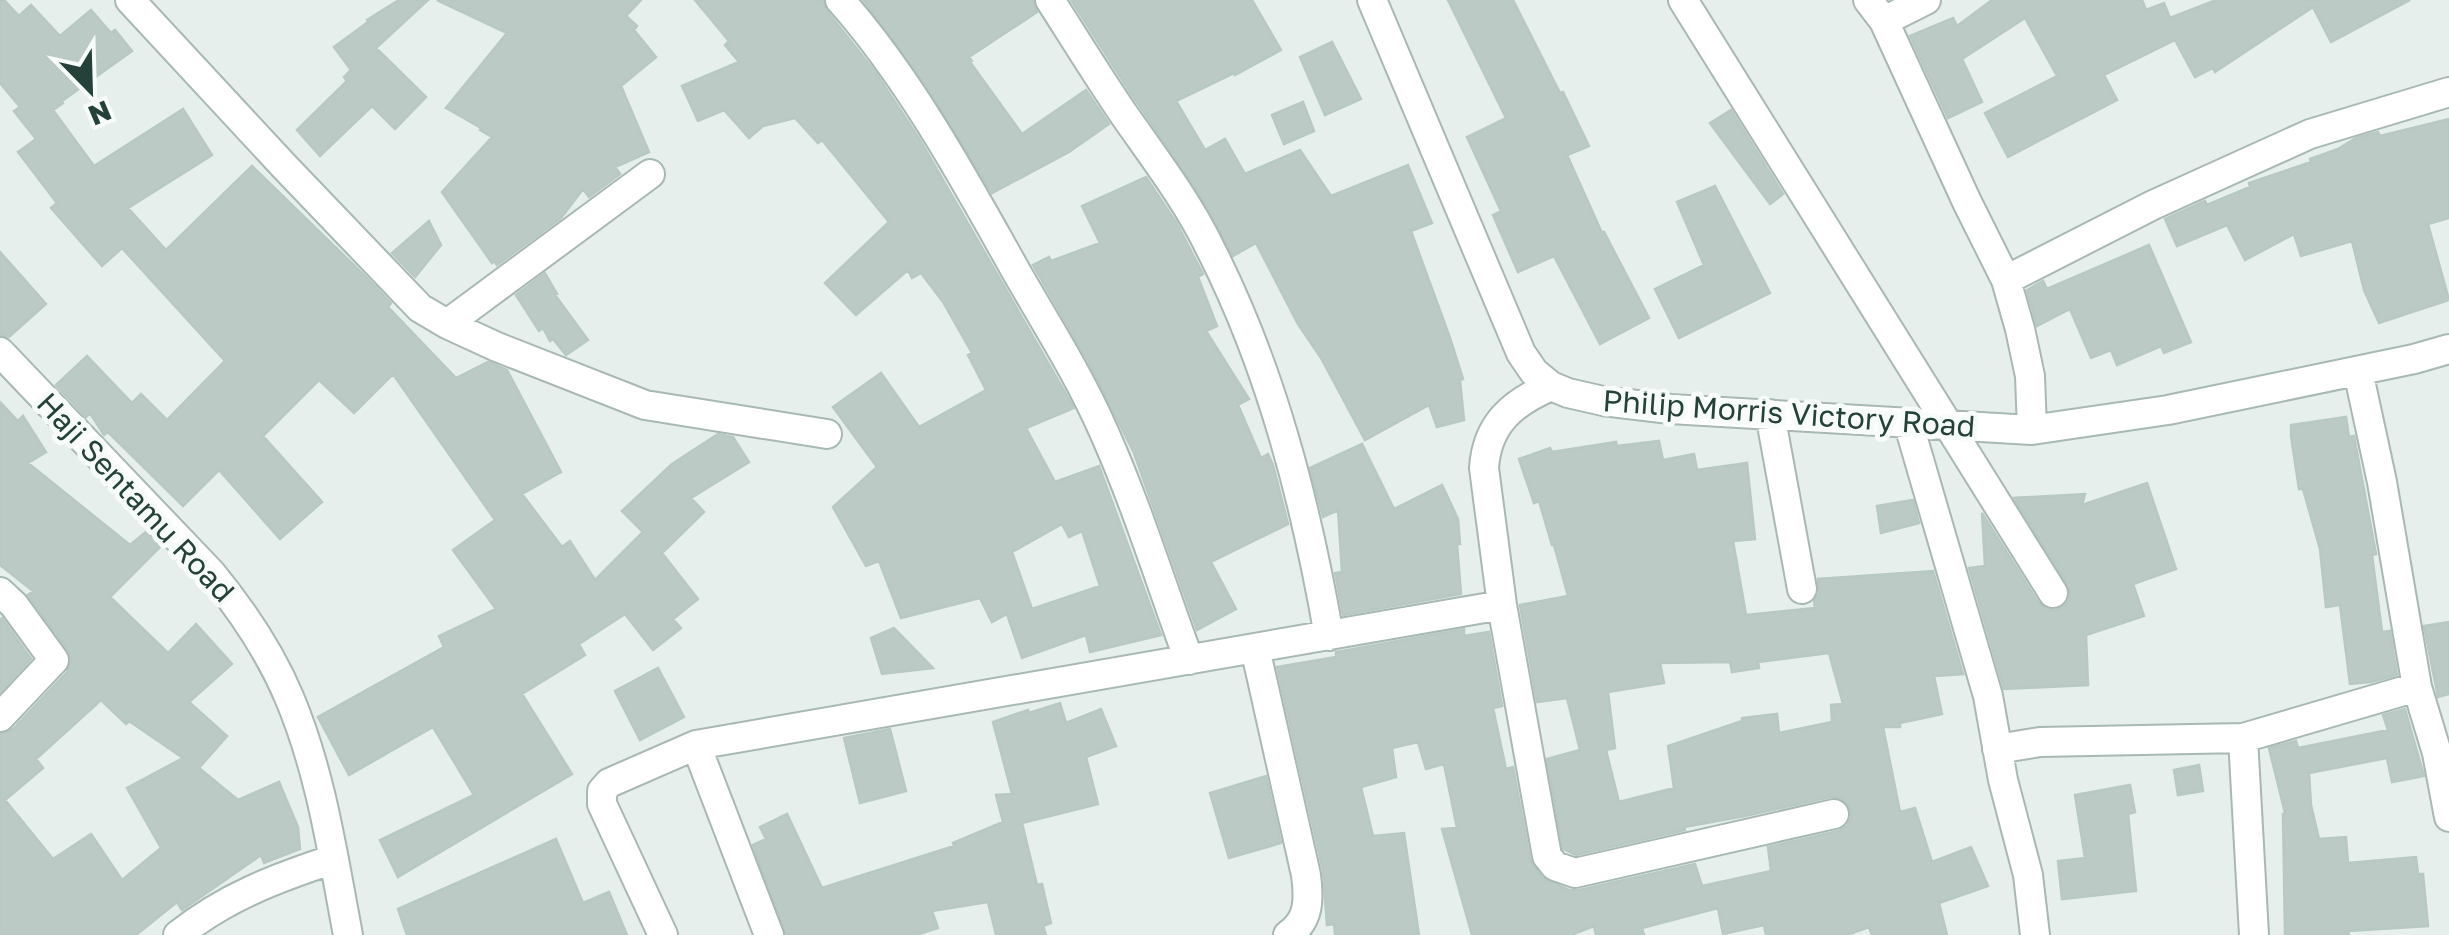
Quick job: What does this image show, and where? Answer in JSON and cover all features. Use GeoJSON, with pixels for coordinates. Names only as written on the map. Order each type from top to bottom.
{"type":"FeatureCollection","features":[{"type":"Feature","properties":{"kind":"street"},"geometry":{"type":"LineString","coordinates":[[130,0],[420,308],[447,324],[644,405],[827,434]]}},
{"type":"Feature","properties":{"kind":"street"},"geometry":{"type":"LineString","coordinates":[[840,0],[864,28],[963,176],[1078,380],[1123,476],[1189,660]]}},
{"type":"Feature","properties":{"kind":"street"},"geometry":{"type":"LineString","coordinates":[[1050,0],[1177,191],[1210,247],[1237,305],[1258,358],[1294,477],[1315,557],[1329,636]]}},
{"type":"Feature","properties":{"kind":"street"},"geometry":{"type":"LineString","coordinates":[[1372,0],[1521,354],[1534,372],[1552,386],[1531,395],[1495,428],[1485,447],[1484,468],[1502,605],[1547,856],[1555,866],[1575,873],[1834,814]]}},
{"type":"Feature","properties":{"kind":"street"},"geometry":{"type":"LineString","coordinates":[[1683,0],[2053,592]]}},
{"type":"Feature","properties":{"kind":"street"},"geometry":{"type":"LineString","coordinates":[[1926,0],[1876,11],[2006,280],[2030,376],[2032,430]]}},
{"type":"Feature","properties":{"kind":"street"},"geometry":{"type":"LineString","coordinates":[[2006,280],[2153,205],[2310,134],[2449,92]]}},
{"type":"Feature","properties":{"kind":"street"},"geometry":{"type":"LineString","coordinates":[[447,324],[650,174]]}},
{"type":"Feature","properties":{"kind":"street","name":"Philip Morris Victory Road"},"geometry":{"type":"LineString","coordinates":[[1552,386],[1568,394],[1670,409],[2032,430],[2168,410],[2449,350]]}},
{"type":"Feature","properties":{"kind":"street","name":"Haji Sentamu Road"},"geometry":{"type":"LineString","coordinates":[[0,352],[212,574],[240,609],[271,660],[290,699],[308,752],[348,935]]}},
{"type":"Feature","properties":{"kind":"street"},"geometry":{"type":"LineString","coordinates":[[2358,371],[2382,482],[2417,687],[2438,753],[2449,817]]}},
{"type":"Feature","properties":{"kind":"street"},"geometry":{"type":"LineString","coordinates":[[1770,414],[1802,588]]}},
{"type":"Feature","properties":{"kind":"street"},"geometry":{"type":"LineString","coordinates":[[1908,422],[1988,696],[1996,749],[2028,875],[2035,935]]}},
{"type":"Feature","properties":{"kind":"street"},"geometry":{"type":"LineString","coordinates":[[0,592],[54,660],[0,717]]}},
{"type":"Feature","properties":{"kind":"street"},"geometry":{"type":"LineString","coordinates":[[663,935],[602,804],[602,791],[609,783],[696,745],[1502,605]]}},
{"type":"Feature","properties":{"kind":"street"},"geometry":{"type":"LineString","coordinates":[[1255,648],[1309,899],[1306,916],[1288,935]]}},
{"type":"Feature","properties":{"kind":"street"},"geometry":{"type":"LineString","coordinates":[[1996,749],[2040,742],[2243,738],[2417,687]]}},
{"type":"Feature","properties":{"kind":"street"},"geometry":{"type":"LineString","coordinates":[[2243,738],[2254,935]]}},
{"type":"Feature","properties":{"kind":"street"},"geometry":{"type":"LineString","coordinates":[[696,745],[769,935]]}},
{"type":"Feature","properties":{"kind":"street"},"geometry":{"type":"LineString","coordinates":[[178,935],[245,892],[334,860]]}},
{"type":"Feature","properties":{"kind":"building"},"geometry":{"type":"Polygon","coordinates":[[[0,0],[19,16],[31,5],[60,36],[91,10],[132,51],[53,110],[94,166],[183,109],[212,155],[128,208],[166,250],[252,166],[391,303],[388,307],[456,378],[488,362],[507,370],[561,472],[522,494],[562,547],[570,541],[595,580],[643,532],[622,511],[672,464],[718,434],[733,437],[749,462],[691,498],[704,512],[662,553],[698,599],[673,619],[681,628],[653,650],[625,614],[579,644],[585,655],[522,694],[572,774],[398,877],[380,840],[474,795],[433,727],[349,775],[318,717],[444,647],[439,636],[496,609],[453,550],[495,520],[393,374],[354,413],[319,380],[263,436],[322,502],[280,539],[219,470],[183,506],[108,432],[104,435],[90,413],[86,417],[56,385],[87,356],[132,403],[141,394],[167,420],[225,361],[122,248],[102,266],[51,208],[57,203],[18,152],[36,139],[14,111],[20,107],[0,83],[0,0]]]}},
{"type":"Feature","properties":{"kind":"building"},"geometry":{"type":"Polygon","coordinates":[[[399,0],[428,0],[376,48],[426,97],[395,129],[372,106],[320,156],[297,130],[347,81],[344,77],[351,70],[334,47],[399,0]]]}},
{"type":"Feature","properties":{"kind":"building"},"geometry":{"type":"Polygon","coordinates":[[[437,0],[641,0],[626,16],[656,57],[621,86],[649,152],[615,167],[620,174],[589,197],[583,189],[561,218],[497,265],[442,192],[492,137],[446,108],[507,33],[437,0]]]}},
{"type":"Feature","properties":{"kind":"building"},"geometry":{"type":"Polygon","coordinates":[[[695,0],[823,0],[920,140],[1074,408],[1026,428],[1055,482],[1099,466],[1161,635],[1090,652],[1086,635],[1022,658],[1007,614],[992,622],[980,598],[901,618],[879,561],[866,566],[833,507],[877,467],[833,407],[881,373],[919,427],[986,390],[968,355],[972,353],[921,273],[912,278],[908,270],[856,315],[825,283],[889,222],[822,140],[818,143],[795,118],[763,126],[749,138],[724,110],[698,121],[682,86],[739,62],[725,45],[729,41],[695,0]],[[1062,524],[1012,552],[1032,609],[1100,586],[1082,531],[1069,537],[1062,524]]]}},
{"type":"Feature","properties":{"kind":"building"},"geometry":{"type":"Polygon","coordinates":[[[863,0],[1033,0],[1037,12],[969,57],[970,62],[1022,134],[1086,90],[1109,124],[1069,152],[992,193],[927,87],[863,0]]]}},
{"type":"Feature","properties":{"kind":"building"},"geometry":{"type":"Polygon","coordinates":[[[1071,0],[1252,0],[1281,50],[1176,101],[1205,150],[1225,139],[1245,174],[1300,150],[1331,196],[1408,165],[1432,223],[1411,231],[1463,379],[1460,380],[1464,420],[1437,427],[1429,405],[1365,440],[1256,243],[1233,256],[1196,189],[1071,0]]]}},
{"type":"Feature","properties":{"kind":"building"},"geometry":{"type":"Polygon","coordinates":[[[1448,0],[1513,0],[1589,146],[1567,155],[1602,233],[1649,318],[1600,344],[1554,256],[1518,272],[1493,215],[1501,211],[1467,137],[1506,118],[1448,0]]]}},
{"type":"Feature","properties":{"kind":"building"},"geometry":{"type":"Polygon","coordinates":[[[1992,0],[2142,0],[2146,10],[2164,3],[2170,18],[2216,0],[2410,0],[2331,42],[2313,7],[2215,72],[2213,68],[2195,77],[2175,40],[2104,75],[2117,100],[2008,157],[1985,113],[2057,76],[2025,18],[1962,59],[1982,102],[1948,118],[1910,36],[1953,18],[1957,26],[1992,0]]]}},
{"type":"Feature","properties":{"kind":"building"},"geometry":{"type":"Polygon","coordinates":[[[1332,42],[1361,99],[1325,115],[1300,57],[1332,42]]]}},
{"type":"Feature","properties":{"kind":"building"},"geometry":{"type":"Polygon","coordinates":[[[1303,102],[1314,131],[1284,144],[1272,115],[1303,102]]]}},
{"type":"Feature","properties":{"kind":"building"},"geometry":{"type":"Polygon","coordinates":[[[1731,110],[1783,194],[1770,204],[1710,123],[1731,110]]]}},
{"type":"Feature","properties":{"kind":"building"},"geometry":{"type":"Polygon","coordinates":[[[2449,119],[2449,218],[2428,224],[2449,300],[2379,323],[2364,290],[2352,241],[2301,256],[2294,234],[2245,260],[2227,225],[2177,246],[2165,219],[2311,162],[2310,159],[2356,138],[2449,119]]]}},
{"type":"Feature","properties":{"kind":"building"},"geometry":{"type":"Polygon","coordinates":[[[1146,177],[1203,274],[1198,277],[1217,326],[1206,331],[1249,399],[1238,405],[1261,458],[1268,454],[1273,465],[1288,524],[1211,562],[1236,609],[1197,630],[1134,453],[1033,265],[1100,243],[1082,206],[1146,177]]]}},
{"type":"Feature","properties":{"kind":"building"},"geometry":{"type":"Polygon","coordinates":[[[1715,186],[1770,293],[1679,338],[1655,289],[1704,265],[1677,202],[1715,186]]]}},
{"type":"Feature","properties":{"kind":"building"},"geometry":{"type":"Polygon","coordinates":[[[429,221],[441,245],[415,277],[392,253],[429,221]]]}},
{"type":"Feature","properties":{"kind":"building"},"geometry":{"type":"Polygon","coordinates":[[[2149,245],[2191,342],[2164,353],[2161,346],[2117,365],[2111,350],[2091,358],[2070,309],[2037,326],[2027,290],[2043,281],[2047,289],[2149,245]]]}},
{"type":"Feature","properties":{"kind":"building"},"geometry":{"type":"Polygon","coordinates":[[[0,252],[46,304],[9,337],[0,335],[0,252]]]}},
{"type":"Feature","properties":{"kind":"building"},"geometry":{"type":"Polygon","coordinates":[[[545,273],[555,295],[588,340],[566,355],[553,339],[550,341],[543,328],[539,331],[516,295],[545,273]]]}},
{"type":"Feature","properties":{"kind":"building"},"geometry":{"type":"Polygon","coordinates":[[[0,402],[18,421],[23,416],[46,452],[28,463],[130,545],[147,531],[161,546],[110,597],[168,653],[196,624],[232,664],[189,702],[227,736],[199,768],[238,800],[279,782],[298,827],[300,849],[264,863],[261,855],[182,910],[177,902],[136,935],[0,935],[0,734],[13,729],[67,672],[71,658],[28,595],[33,591],[0,565],[0,402]],[[101,700],[36,759],[43,768],[5,800],[53,859],[91,834],[122,880],[161,848],[127,788],[183,758],[129,721],[126,724],[101,700]]]}},
{"type":"Feature","properties":{"kind":"building"},"geometry":{"type":"Polygon","coordinates":[[[2346,417],[2349,437],[2354,436],[2376,554],[2372,555],[2382,632],[2390,631],[2397,675],[2350,684],[2340,605],[2326,607],[2320,549],[2303,489],[2299,489],[2291,436],[2291,425],[2346,417]]]}},
{"type":"Feature","properties":{"kind":"building"},"geometry":{"type":"Polygon","coordinates":[[[1659,441],[1663,460],[1694,454],[1697,470],[1747,463],[1755,539],[1733,541],[1746,615],[1815,608],[1818,579],[1933,571],[1963,674],[1934,676],[1942,714],[1900,723],[1900,727],[1883,727],[1900,812],[1915,808],[1932,862],[1971,847],[1988,886],[1939,903],[1947,935],[1872,935],[1869,927],[1847,935],[1766,935],[1764,925],[1723,934],[1718,908],[1642,928],[1644,935],[1596,935],[1594,926],[1571,935],[1472,935],[1442,829],[1457,828],[1444,764],[1426,769],[1418,742],[1392,748],[1396,777],[1361,787],[1373,836],[1404,833],[1419,935],[1335,935],[1334,924],[1327,925],[1323,871],[1277,667],[1336,657],[1336,652],[1464,629],[1464,636],[1489,632],[1502,706],[1493,708],[1506,769],[1513,767],[1530,859],[1542,878],[1569,890],[1695,864],[1702,886],[1771,871],[1768,847],[1847,826],[1851,811],[1847,803],[1830,797],[1684,827],[1685,830],[1576,855],[1563,849],[1547,759],[1580,750],[1567,698],[1537,702],[1520,605],[1568,596],[1539,501],[1534,503],[1519,459],[1550,448],[1552,452],[1616,442],[1617,446],[1659,441]],[[1829,653],[1758,662],[1759,668],[1732,672],[1730,662],[1660,663],[1664,683],[1608,692],[1615,748],[1606,750],[1619,802],[1674,788],[1668,746],[1742,718],[1777,714],[1779,733],[1832,722],[1831,705],[1843,704],[1829,653]]]}},
{"type":"Feature","properties":{"kind":"building"},"geometry":{"type":"Polygon","coordinates":[[[1362,444],[1394,509],[1442,485],[1458,519],[1461,594],[1343,615],[1335,573],[1342,572],[1338,510],[1323,517],[1310,468],[1362,444]]]}},
{"type":"Feature","properties":{"kind":"building"},"geometry":{"type":"Polygon","coordinates":[[[2147,483],[2176,569],[2133,584],[2144,616],[2086,635],[2088,685],[2004,689],[1969,568],[1985,566],[1982,513],[2038,602],[2055,610],[2069,600],[2068,585],[2014,498],[2085,494],[2082,505],[2147,483]]]}},
{"type":"Feature","properties":{"kind":"building"},"geometry":{"type":"Polygon","coordinates":[[[1913,500],[1919,523],[1881,533],[1877,506],[1913,500]]]}},
{"type":"Feature","properties":{"kind":"building"},"geometry":{"type":"Polygon","coordinates":[[[0,620],[31,659],[0,692],[0,620]]]}},
{"type":"Feature","properties":{"kind":"building"},"geometry":{"type":"Polygon","coordinates":[[[2449,622],[2449,694],[2438,697],[2424,626],[2449,622]]]}},
{"type":"Feature","properties":{"kind":"building"},"geometry":{"type":"Polygon","coordinates":[[[894,628],[933,668],[882,674],[871,638],[894,628]]]}},
{"type":"Feature","properties":{"kind":"building"},"geometry":{"type":"Polygon","coordinates":[[[658,668],[684,717],[640,740],[615,691],[658,668]]]}},
{"type":"Feature","properties":{"kind":"building"},"geometry":{"type":"Polygon","coordinates":[[[1060,703],[1066,723],[1101,709],[1116,746],[1086,757],[1098,804],[1022,823],[1051,923],[1043,926],[1046,935],[996,935],[988,902],[932,911],[938,928],[916,935],[786,935],[753,845],[766,839],[760,827],[787,814],[822,888],[954,846],[953,843],[1003,822],[996,795],[1012,794],[993,722],[1060,703]]]}},
{"type":"Feature","properties":{"kind":"building"},"geometry":{"type":"Polygon","coordinates":[[[2405,709],[2424,776],[2392,782],[2387,758],[2309,773],[2311,805],[2319,839],[2346,837],[2348,863],[2416,857],[2418,874],[2423,874],[2428,926],[2348,931],[2349,935],[2285,935],[2285,813],[2269,748],[2296,741],[2298,748],[2388,730],[2383,715],[2405,709]]]}},
{"type":"Feature","properties":{"kind":"building"},"geometry":{"type":"Polygon","coordinates":[[[890,729],[906,791],[860,803],[844,738],[890,729]]]}},
{"type":"Feature","properties":{"kind":"building"},"geometry":{"type":"Polygon","coordinates":[[[2199,765],[2203,791],[2178,795],[2174,770],[2199,765]]]}},
{"type":"Feature","properties":{"kind":"building"},"geometry":{"type":"Polygon","coordinates":[[[1266,776],[1281,843],[1229,858],[1210,793],[1266,776]]]}},
{"type":"Feature","properties":{"kind":"building"},"geometry":{"type":"Polygon","coordinates":[[[2130,785],[2135,812],[2128,814],[2136,891],[2062,899],[2058,861],[2085,858],[2075,795],[2130,785]]]}},
{"type":"Feature","properties":{"kind":"building"},"geometry":{"type":"Polygon","coordinates":[[[556,839],[583,903],[609,892],[627,935],[407,935],[398,909],[556,839]]]}}]}
